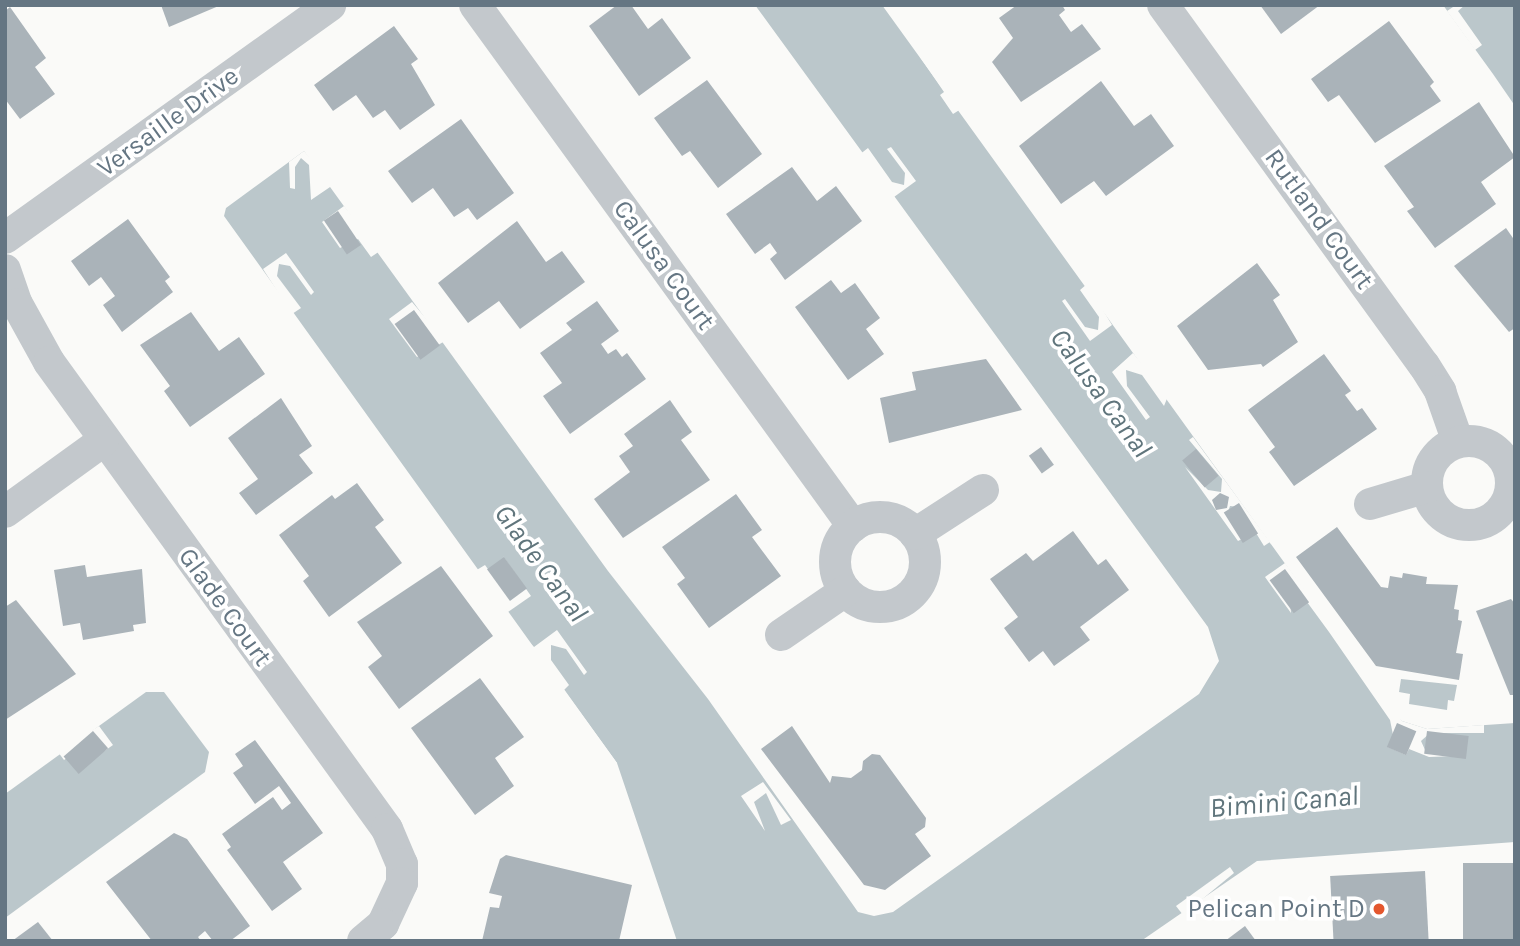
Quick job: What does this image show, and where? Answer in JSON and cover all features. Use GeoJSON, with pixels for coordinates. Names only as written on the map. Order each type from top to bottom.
{"type":"FeatureCollection","features":[{"type":"Feature","properties":{"kind":"street","name":"Versaille Drive"},"geometry":{"type":"LineString","coordinates":[[5,238],[330,5]]}},
{"type":"Feature","properties":{"kind":"street","name":"Calusa Court"},"geometry":{"type":"LineString","coordinates":[[475,5],[853,526]]}},
{"type":"Feature","properties":{"kind":"street","name":"Rutland Court"},"geometry":{"type":"LineString","coordinates":[[1163,5],[1424,365],[1440,391],[1458,442]]}},
{"type":"Feature","properties":{"kind":"street","name":"Glade Court"},"geometry":{"type":"LineString","coordinates":[[5,270],[34,338],[103,441],[392,837],[402,864],[402,883],[383,924],[363,941]]}},
{"type":"Feature","properties":{"kind":"street"},"geometry":{"type":"LineString","coordinates":[[5,512],[103,441]]}},
{"type":"Feature","properties":{"kind":"street"},"geometry":{"type":"LineString","coordinates":[[1458,442],[1479,442],[1503,458],[1513,493],[1498,512],[1470,524],[1444,517],[1434,507],[1427,487],[1430,465],[1439,453],[1458,442]]}},
{"type":"Feature","properties":{"kind":"street"},"geometry":{"type":"LineString","coordinates":[[1370,504],[1427,487]]}},
{"type":"Feature","properties":{"kind":"street"},"geometry":{"type":"LineString","coordinates":[[915,534],[982,490]]}},
{"type":"Feature","properties":{"kind":"street"},"geometry":{"type":"LineString","coordinates":[[877,517],[892,519],[915,534],[922,546],[924,574],[908,597],[876,607],[856,600],[845,591],[838,579],[836,551],[853,526],[877,517]]}},
{"type":"Feature","properties":{"kind":"street"},"geometry":{"type":"LineString","coordinates":[[781,635],[845,591]]}},
{"type":"Feature","properties":{"kind":"water"},"geometry":{"type":"Polygon","coordinates":[[[755,5],[882,5],[1392,712],[1402,721],[1427,729],[1515,723],[1515,842],[1257,861],[1141,941],[677,941],[617,763],[224,216],[226,208],[304,151],[608,571],[708,699],[858,912],[874,916],[893,912],[1199,694],[1219,661],[1208,627],[755,5]]]}},
{"type":"Feature","properties":{"kind":"water"},"geometry":{"type":"Polygon","coordinates":[[[1443,5],[1515,5],[1515,106],[1493,74],[1443,5]]]}},
{"type":"Feature","properties":{"kind":"water"},"geometry":{"type":"Polygon","coordinates":[[[1401,679],[1457,685],[1454,701],[1448,700],[1447,710],[1409,704],[1410,694],[1399,692],[1401,679]]]}},
{"type":"Feature","properties":{"kind":"water"},"geometry":{"type":"Polygon","coordinates":[[[146,692],[164,692],[209,752],[205,772],[5,918],[5,794],[146,692]]]}},
{"type":"Feature","properties":{"kind":"pier"},"geometry":{"type":"Polygon","coordinates":[[[1456,5],[1465,5],[1458,11],[1482,45],[1475,50],[1447,11],[1456,5]]]}},
{"type":"Feature","properties":{"kind":"pier"},"geometry":{"type":"Polygon","coordinates":[[[922,55],[961,109],[953,114],[940,95],[944,92],[920,57],[922,55]]]}},
{"type":"Feature","properties":{"kind":"pier"},"geometry":{"type":"Polygon","coordinates":[[[891,147],[916,181],[894,197],[859,155],[868,148],[892,182],[904,185],[905,173],[887,149],[891,147]]]}},
{"type":"Feature","properties":{"kind":"pier"},"geometry":{"type":"Polygon","coordinates":[[[304,151],[333,185],[311,200],[309,165],[301,158],[295,167],[295,189],[290,188],[289,162],[304,151]]]}},
{"type":"Feature","properties":{"kind":"pier"},"geometry":{"type":"Polygon","coordinates":[[[344,206],[380,251],[371,257],[358,239],[340,248],[322,222],[344,206]]]}},
{"type":"Feature","properties":{"kind":"pier"},"geometry":{"type":"Polygon","coordinates":[[[286,253],[314,292],[311,295],[290,266],[279,264],[277,276],[301,308],[292,314],[263,269],[286,253]]]}},
{"type":"Feature","properties":{"kind":"pier"},"geometry":{"type":"Polygon","coordinates":[[[1087,284],[1112,325],[1090,341],[1062,301],[1065,299],[1085,327],[1098,330],[1099,317],[1080,290],[1087,284]]]}},
{"type":"Feature","properties":{"kind":"pier"},"geometry":{"type":"Polygon","coordinates":[[[412,302],[445,341],[417,357],[389,319],[412,302]]]}},
{"type":"Feature","properties":{"kind":"pier"},"geometry":{"type":"Polygon","coordinates":[[[1133,353],[1168,396],[1164,406],[1142,375],[1126,370],[1127,386],[1150,417],[1146,420],[1112,372],[1133,353]]]}},
{"type":"Feature","properties":{"kind":"pier"},"geometry":{"type":"Polygon","coordinates":[[[1193,437],[1270,542],[1264,546],[1240,507],[1230,506],[1227,515],[1242,539],[1238,541],[1185,467],[1208,490],[1221,492],[1222,479],[1189,440],[1193,437]]]}},
{"type":"Feature","properties":{"kind":"pier"},"geometry":{"type":"Polygon","coordinates":[[[503,556],[531,596],[508,612],[475,571],[485,565],[508,597],[521,588],[503,556]]]}},
{"type":"Feature","properties":{"kind":"pier"},"geometry":{"type":"Polygon","coordinates":[[[1285,563],[1402,721],[1427,729],[1484,725],[1484,733],[1430,733],[1421,741],[1426,752],[1457,756],[1429,757],[1409,749],[1406,755],[1388,747],[1393,735],[1390,720],[1329,632],[1288,576],[1291,613],[1265,577],[1285,563]]]}},
{"type":"Feature","properties":{"kind":"pier"},"geometry":{"type":"Polygon","coordinates":[[[557,630],[587,672],[584,675],[566,649],[551,645],[551,660],[569,685],[564,690],[617,763],[614,765],[521,635],[534,647],[557,630]]]}},
{"type":"Feature","properties":{"kind":"pier"},"geometry":{"type":"Polygon","coordinates":[[[99,726],[113,745],[83,766],[74,753],[64,760],[58,752],[99,726]]]}},
{"type":"Feature","properties":{"kind":"pier"},"geometry":{"type":"Polygon","coordinates":[[[763,782],[791,820],[781,825],[766,793],[754,802],[765,831],[741,796],[763,782]]]}},
{"type":"Feature","properties":{"kind":"pier"},"geometry":{"type":"Polygon","coordinates":[[[1230,867],[1234,873],[1183,915],[1176,906],[1230,867]]]}},
{"type":"Feature","properties":{"kind":"building"},"geometry":{"type":"Polygon","coordinates":[[[161,5],[221,5],[169,27],[161,5]]]}},
{"type":"Feature","properties":{"kind":"building"},"geometry":{"type":"Polygon","coordinates":[[[617,5],[631,5],[648,29],[662,18],[691,58],[639,96],[589,26],[617,5]]]}},
{"type":"Feature","properties":{"kind":"building"},"geometry":{"type":"Polygon","coordinates":[[[1017,5],[1062,5],[1065,10],[1059,15],[1071,32],[1082,24],[1101,49],[1021,102],[992,62],[1013,38],[999,18],[1017,5]]]}},
{"type":"Feature","properties":{"kind":"building"},"geometry":{"type":"Polygon","coordinates":[[[1260,5],[1320,5],[1281,34],[1260,5]]]}},
{"type":"Feature","properties":{"kind":"building"},"geometry":{"type":"Polygon","coordinates":[[[10,7],[46,58],[35,67],[55,94],[20,119],[5,99],[5,11],[10,7]]]}},
{"type":"Feature","properties":{"kind":"building"},"geometry":{"type":"Polygon","coordinates":[[[1389,21],[1434,82],[1430,86],[1441,101],[1375,143],[1339,95],[1328,102],[1311,79],[1389,21]]]}},
{"type":"Feature","properties":{"kind":"building"},"geometry":{"type":"Polygon","coordinates":[[[394,26],[418,59],[411,64],[435,105],[400,130],[385,110],[373,118],[356,95],[333,111],[314,85],[394,26]]]}},
{"type":"Feature","properties":{"kind":"building"},"geometry":{"type":"Polygon","coordinates":[[[707,80],[762,154],[718,188],[690,151],[682,156],[654,118],[707,80]]]}},
{"type":"Feature","properties":{"kind":"building"},"geometry":{"type":"Polygon","coordinates":[[[1101,81],[1134,126],[1151,114],[1174,146],[1106,196],[1094,181],[1061,204],[1019,146],[1101,81]]]}},
{"type":"Feature","properties":{"kind":"building"},"geometry":{"type":"Polygon","coordinates":[[[1479,102],[1515,157],[1481,182],[1496,204],[1435,248],[1407,211],[1414,207],[1384,166],[1479,102]]]}},
{"type":"Feature","properties":{"kind":"building"},"geometry":{"type":"Polygon","coordinates":[[[461,119],[514,193],[477,220],[468,208],[454,217],[433,188],[412,203],[388,171],[461,119]]]}},
{"type":"Feature","properties":{"kind":"building"},"geometry":{"type":"Polygon","coordinates":[[[792,167],[817,201],[836,186],[862,221],[785,280],[770,259],[777,253],[770,243],[755,254],[726,214],[792,167]]]}},
{"type":"Feature","properties":{"kind":"building"},"geometry":{"type":"Polygon","coordinates":[[[338,211],[361,245],[347,254],[324,221],[338,211]]]}},
{"type":"Feature","properties":{"kind":"building"},"geometry":{"type":"Polygon","coordinates":[[[128,219],[170,277],[165,281],[173,292],[122,332],[103,305],[115,296],[101,277],[89,286],[71,261],[128,219]]]}},
{"type":"Feature","properties":{"kind":"building"},"geometry":{"type":"Polygon","coordinates":[[[517,221],[546,262],[562,251],[585,282],[520,329],[499,301],[468,323],[438,283],[517,221]]]}},
{"type":"Feature","properties":{"kind":"building"},"geometry":{"type":"Polygon","coordinates":[[[1506,228],[1515,241],[1515,328],[1509,332],[1454,266],[1506,228]]]}},
{"type":"Feature","properties":{"kind":"building"},"geometry":{"type":"Polygon","coordinates":[[[1257,263],[1280,295],[1273,300],[1298,342],[1263,367],[1261,364],[1208,370],[1177,326],[1257,263]]]}},
{"type":"Feature","properties":{"kind":"building"},"geometry":{"type":"Polygon","coordinates":[[[831,280],[841,293],[855,283],[880,318],[866,329],[884,354],[848,380],[795,307],[831,280]]]}},
{"type":"Feature","properties":{"kind":"building"},"geometry":{"type":"Polygon","coordinates":[[[597,301],[619,331],[601,344],[608,354],[616,349],[622,357],[627,353],[646,379],[570,434],[543,396],[562,383],[540,353],[572,330],[566,323],[597,301]]]}},
{"type":"Feature","properties":{"kind":"building"},"geometry":{"type":"Polygon","coordinates":[[[414,310],[440,346],[420,360],[395,324],[414,310]]]}},
{"type":"Feature","properties":{"kind":"building"},"geometry":{"type":"Polygon","coordinates":[[[191,312],[219,351],[239,337],[265,374],[190,427],[164,391],[170,386],[140,345],[191,312]]]}},
{"type":"Feature","properties":{"kind":"building"},"geometry":{"type":"Polygon","coordinates":[[[1324,354],[1351,391],[1345,395],[1357,411],[1362,408],[1377,429],[1294,486],[1269,452],[1275,447],[1248,410],[1324,354]]]}},
{"type":"Feature","properties":{"kind":"building"},"geometry":{"type":"Polygon","coordinates":[[[986,359],[1022,410],[889,443],[880,398],[916,390],[912,372],[986,359]]]}},
{"type":"Feature","properties":{"kind":"building"},"geometry":{"type":"Polygon","coordinates":[[[281,398],[312,446],[299,455],[313,473],[256,515],[239,493],[258,479],[228,438],[281,398]]]}},
{"type":"Feature","properties":{"kind":"building"},"geometry":{"type":"Polygon","coordinates":[[[670,400],[692,432],[681,440],[710,480],[623,538],[594,499],[630,472],[619,456],[633,446],[624,434],[670,400]]]}},
{"type":"Feature","properties":{"kind":"building"},"geometry":{"type":"Polygon","coordinates":[[[1041,447],[1054,465],[1042,474],[1029,456],[1041,447]]]}},
{"type":"Feature","properties":{"kind":"building"},"geometry":{"type":"Polygon","coordinates":[[[1196,449],[1218,476],[1205,487],[1182,461],[1196,449]]]}},
{"type":"Feature","properties":{"kind":"building"},"geometry":{"type":"Polygon","coordinates":[[[357,483],[384,520],[375,527],[402,563],[329,617],[303,581],[309,576],[279,535],[332,495],[335,499],[357,483]]]}},
{"type":"Feature","properties":{"kind":"building"},"geometry":{"type":"Polygon","coordinates":[[[1220,493],[1229,497],[1227,508],[1216,510],[1212,500],[1220,493]]]}},
{"type":"Feature","properties":{"kind":"building"},"geometry":{"type":"Polygon","coordinates":[[[736,494],[762,530],[752,537],[781,576],[709,628],[677,584],[685,578],[662,547],[736,494]]]}},
{"type":"Feature","properties":{"kind":"building"},"geometry":{"type":"Polygon","coordinates":[[[1239,503],[1258,534],[1243,543],[1224,513],[1239,503]]]}},
{"type":"Feature","properties":{"kind":"building"},"geometry":{"type":"Polygon","coordinates":[[[1337,527],[1381,587],[1388,588],[1390,576],[1402,578],[1403,573],[1427,577],[1426,584],[1458,585],[1454,609],[1459,610],[1458,620],[1462,621],[1456,653],[1463,654],[1459,680],[1376,666],[1296,557],[1337,527]]]}},
{"type":"Feature","properties":{"kind":"building"},"geometry":{"type":"Polygon","coordinates":[[[1073,531],[1098,565],[1106,559],[1129,590],[1080,627],[1090,640],[1054,666],[1043,651],[1029,662],[1004,628],[1018,617],[990,579],[1026,553],[1033,561],[1073,531]]]}},
{"type":"Feature","properties":{"kind":"building"},"geometry":{"type":"Polygon","coordinates":[[[504,557],[527,589],[510,601],[487,569],[504,557]]]}},
{"type":"Feature","properties":{"kind":"building"},"geometry":{"type":"Polygon","coordinates":[[[85,565],[87,577],[142,569],[146,623],[133,625],[134,631],[83,640],[80,623],[63,626],[54,570],[85,565]]]}},
{"type":"Feature","properties":{"kind":"building"},"geometry":{"type":"Polygon","coordinates":[[[441,566],[493,636],[399,709],[368,667],[382,656],[357,622],[441,566]]]}},
{"type":"Feature","properties":{"kind":"building"},"geometry":{"type":"Polygon","coordinates":[[[1285,569],[1309,602],[1294,613],[1270,580],[1285,569]]]}},
{"type":"Feature","properties":{"kind":"building"},"geometry":{"type":"Polygon","coordinates":[[[1511,599],[1515,604],[1515,695],[1510,695],[1476,611],[1511,599]]]}},
{"type":"Feature","properties":{"kind":"building"},"geometry":{"type":"Polygon","coordinates":[[[16,600],[76,674],[5,720],[5,607],[16,600]]]}},
{"type":"Feature","properties":{"kind":"building"},"geometry":{"type":"Polygon","coordinates":[[[480,678],[524,737],[495,758],[514,786],[475,815],[411,728],[480,678]]]}},
{"type":"Feature","properties":{"kind":"building"},"geometry":{"type":"Polygon","coordinates":[[[1397,723],[1416,731],[1406,755],[1387,747],[1397,723]]]}},
{"type":"Feature","properties":{"kind":"building"},"geometry":{"type":"Polygon","coordinates":[[[792,726],[830,783],[832,776],[851,778],[862,770],[863,761],[872,754],[880,755],[926,818],[925,827],[915,834],[931,856],[885,890],[864,885],[761,749],[792,726]]]}},
{"type":"Feature","properties":{"kind":"building"},"geometry":{"type":"Polygon","coordinates":[[[93,731],[108,748],[79,774],[64,757],[93,731]]]}},
{"type":"Feature","properties":{"kind":"building"},"geometry":{"type":"Polygon","coordinates":[[[1427,731],[1469,736],[1466,759],[1424,754],[1427,731]]]}},
{"type":"Feature","properties":{"kind":"building"},"geometry":{"type":"Polygon","coordinates":[[[255,740],[323,833],[283,862],[302,889],[272,911],[227,850],[231,847],[222,834],[273,797],[282,810],[291,803],[279,786],[255,804],[233,773],[243,766],[235,754],[255,740]]]}},
{"type":"Feature","properties":{"kind":"building"},"geometry":{"type":"Polygon","coordinates":[[[174,833],[187,839],[250,926],[230,941],[213,941],[205,931],[198,937],[201,941],[152,941],[106,882],[174,833]]]}},
{"type":"Feature","properties":{"kind":"building"},"geometry":{"type":"Polygon","coordinates":[[[506,855],[632,885],[619,941],[482,941],[490,907],[499,908],[502,896],[489,893],[500,859],[506,855]]]}},
{"type":"Feature","properties":{"kind":"building"},"geometry":{"type":"Polygon","coordinates":[[[1463,863],[1515,863],[1515,941],[1463,941],[1463,863]]]}},
{"type":"Feature","properties":{"kind":"building","name":"Pelican Point D"},"geometry":{"type":"Polygon","coordinates":[[[1425,871],[1429,941],[1334,941],[1330,876],[1425,871]]]}},
{"type":"Feature","properties":{"kind":"building"},"geometry":{"type":"Polygon","coordinates":[[[38,922],[53,941],[12,941],[38,922]]]}},
{"type":"Feature","properties":{"kind":"building"},"geometry":{"type":"Polygon","coordinates":[[[1245,926],[1256,941],[1225,941],[1245,926]]]}},
{"type":"Feature","properties":{"kind":"place","name":"Pelican Point D"},"geometry":{"type":"Point","coordinates":[1379,909]}},
{"type":"Feature","properties":{"kind":"water label","name":"Calusa Canal"},"geometry":{"type":"Point","coordinates":[1101,393]}},
{"type":"Feature","properties":{"kind":"water label","name":"Glade Canal"},"geometry":{"type":"Point","coordinates":[541,563]}},
{"type":"Feature","properties":{"kind":"water label","name":"Bimini Canal"},"geometry":{"type":"Point","coordinates":[1284,802]}}]}
